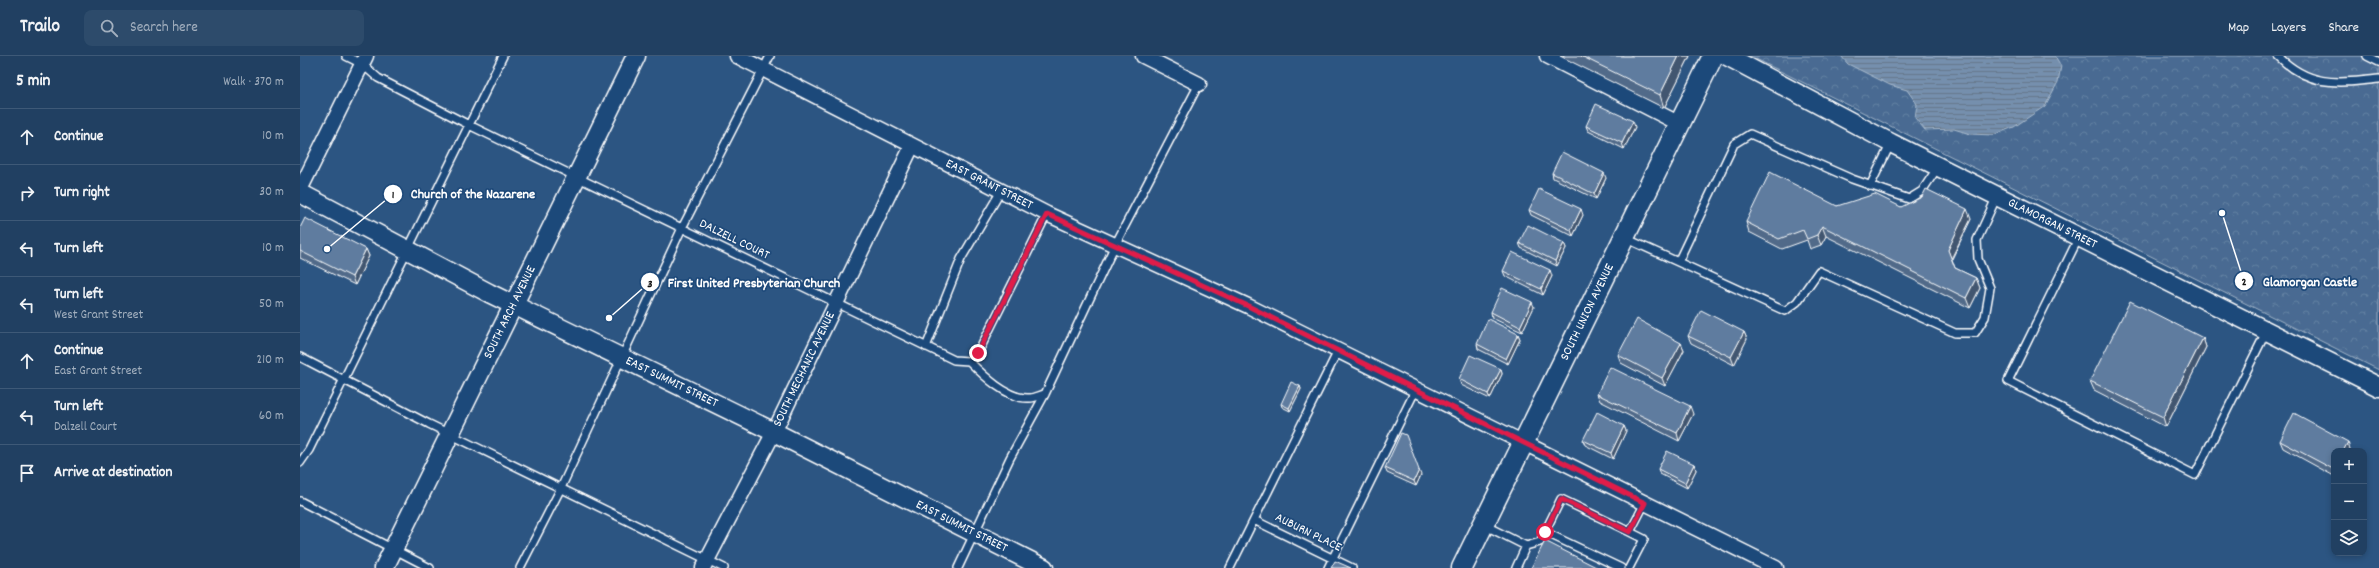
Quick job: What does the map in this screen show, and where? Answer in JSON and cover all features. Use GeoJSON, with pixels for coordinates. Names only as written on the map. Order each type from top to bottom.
{"type":"FeatureCollection","features":[{"type":"Feature","properties":{"kind":"main road","name":"SOUTH UNION AVENUE"},"geometry":{"type":"LineString","coordinates":[[1462,568],[1713,56]]}},
{"type":"Feature","properties":{"kind":"street","name":"SOUTH ARCH AVENUE"},"geometry":{"type":"LineString","coordinates":[[384,568],[514,305],[575,176],[636,56]]}},
{"type":"Feature","properties":{"kind":"street","name":"EAST GRANT STREET"},"geometry":{"type":"LineString","coordinates":[[737,56],[1047,214],[1248,306],[1776,568]]}},
{"type":"Feature","properties":{"kind":"street"},"geometry":{"type":"LineString","coordinates":[[1143,56],[1199,84]]}},
{"type":"Feature","properties":{"kind":"street"},"geometry":{"type":"LineString","coordinates":[[1547,56],[1680,124]]}},
{"type":"Feature","properties":{"kind":"street","name":"GLAMORGAN STREET"},"geometry":{"type":"LineString","coordinates":[[1727,56],[1938,167],[2379,387]]}},
{"type":"Feature","properties":{"kind":"street"},"geometry":{"type":"LineString","coordinates":[[300,191],[364,60]]}},
{"type":"Feature","properties":{"kind":"street","name":"SOUTH MECHANIC AVENUE"},"geometry":{"type":"LineString","coordinates":[[705,564],[774,432],[912,146]]}},
{"type":"Feature","properties":{"kind":"street","name":"EAST SUMMIT STREET"},"geometry":{"type":"LineString","coordinates":[[300,191],[514,305],[774,432],[1044,568]]}},
{"type":"Feature","properties":{"kind":"lane","name":"DALZELL COURT"},"geometry":{"type":"LineString","coordinates":[[346,56],[364,60],[378,78],[469,125],[926,347],[954,360],[969,361]]}},
{"type":"Feature","properties":{"kind":"lane"},"geometry":{"type":"LineString","coordinates":[[300,463],[309,450],[503,56]]}},
{"type":"Feature","properties":{"kind":"lane"},"geometry":{"type":"LineString","coordinates":[[520,568],[561,488],[682,228],[770,56]]}},
{"type":"Feature","properties":{"kind":"lane"},"geometry":{"type":"LineString","coordinates":[[2278,56],[2305,76],[2331,83],[2379,80]]}},
{"type":"Feature","properties":{"kind":"lane"},"geometry":{"type":"LineString","coordinates":[[2367,56],[2379,62]]}},
{"type":"Feature","properties":{"kind":"lane"},"geometry":{"type":"LineString","coordinates":[[958,568],[1010,458],[1045,394],[1115,245],[1199,84]]}},
{"type":"Feature","properties":{"kind":"lane"},"geometry":{"type":"LineString","coordinates":[[1678,262],[1734,144],[1750,134],[1870,186],[1909,199],[1922,191],[1938,167]]}},
{"type":"Feature","properties":{"kind":"lane"},"geometry":{"type":"LineString","coordinates":[[1870,186],[1891,143]]}},
{"type":"Feature","properties":{"kind":"lane"},"geometry":{"type":"LineString","coordinates":[[926,347],[961,259],[1001,191]]}},
{"type":"Feature","properties":{"kind":"lane"},"geometry":{"type":"LineString","coordinates":[[1624,238],[1785,311],[1797,302],[1819,271],[1956,333],[1975,333],[1985,317],[1990,288],[1978,259],[1977,240],[1997,196]]}},
{"type":"Feature","properties":{"kind":"lane"},"geometry":{"type":"LineString","coordinates":[[1045,394],[1029,398],[1012,393],[992,383],[969,361],[978,353],[1047,214]]}},
{"type":"Feature","properties":{"kind":"lane"},"geometry":{"type":"LineString","coordinates":[[2079,237],[2008,381],[2195,476],[2267,330]]}},
{"type":"Feature","properties":{"kind":"lane"},"geometry":{"type":"LineString","coordinates":[[1230,568],[1338,351]]}},
{"type":"Feature","properties":{"kind":"lane"},"geometry":{"type":"LineString","coordinates":[[300,357],[450,434],[561,488],[705,564],[724,568]]}},
{"type":"Feature","properties":{"kind":"lane"},"geometry":{"type":"LineString","coordinates":[[1328,568],[1416,389]]}},
{"type":"Feature","properties":{"kind":"lane"},"geometry":{"type":"LineString","coordinates":[[1484,524],[1526,546],[1540,542],[1561,499],[1644,539],[1630,568]]}},
{"type":"Feature","properties":{"kind":"lane"},"geometry":{"type":"LineString","coordinates":[[300,501],[430,568]]}},
{"type":"Feature","properties":{"kind":"lane"},"geometry":{"type":"LineString","coordinates":[[1630,532],[1645,503]]}},
{"type":"Feature","properties":{"kind":"lane","name":"AUBURN PLACE"},"geometry":{"type":"LineString","coordinates":[[1254,520],[1352,568]]}},
{"type":"Feature","properties":{"kind":"lane"},"geometry":{"type":"LineString","coordinates":[[1545,532],[1621,568]]}},
{"type":"Feature","properties":{"kind":"lane"},"geometry":{"type":"LineString","coordinates":[[1516,568],[1526,546]]}},
{"type":"Feature","properties":{"kind":"green space"},"geometry":{"type":"Polygon","coordinates":[[[1750,56],[2379,56],[2379,370],[1750,56]]]}},
{"type":"Feature","properties":{"kind":"shaded area"},"geometry":{"type":"Polygon","coordinates":[[[1841,56],[2055,56],[2061,66],[2058,82],[2045,106],[2014,127],[1993,135],[1970,134],[1954,129],[1925,130],[1915,118],[1917,104],[1907,90],[1890,85],[1848,64],[1841,56]]]}},
{"type":"Feature","properties":{"kind":"building"},"geometry":{"type":"Polygon","coordinates":[[[1581,56],[1679,56],[1660,95],[1581,56]]]}},
{"type":"Feature","properties":{"kind":"building"},"geometry":{"type":"Polygon","coordinates":[[[1596,104],[1633,121],[1622,143],[1586,126],[1596,104]]]}},
{"type":"Feature","properties":{"kind":"building"},"geometry":{"type":"Polygon","coordinates":[[[1562,152],[1604,173],[1594,194],[1552,173],[1562,152]]]}},
{"type":"Feature","properties":{"kind":"building"},"geometry":{"type":"Polygon","coordinates":[[[1770,172],[1837,206],[1875,194],[1901,207],[1922,197],[1926,189],[1967,209],[1948,250],[1955,268],[1976,278],[1966,298],[1822,226],[1817,235],[1807,239],[1803,230],[1779,239],[1746,222],[1770,172]]]}},
{"type":"Feature","properties":{"kind":"building"},"geometry":{"type":"Polygon","coordinates":[[[1539,189],[1581,209],[1571,230],[1529,210],[1539,189]]]}},
{"type":"Feature","properties":{"kind":"building"},"geometry":{"type":"Polygon","coordinates":[[[305,218],[366,249],[352,277],[300,251],[300,228],[305,218]]]}},
{"type":"Feature","properties":{"kind":"building"},"geometry":{"type":"Polygon","coordinates":[[[1528,225],[1564,243],[1555,261],[1519,243],[1528,225]]]}},
{"type":"Feature","properties":{"kind":"building"},"geometry":{"type":"Polygon","coordinates":[[[1512,252],[1550,270],[1541,289],[1503,271],[1512,252]]]}},
{"type":"Feature","properties":{"kind":"building"},"geometry":{"type":"Polygon","coordinates":[[[1502,288],[1532,302],[1520,327],[1491,312],[1502,288]]]}},
{"type":"Feature","properties":{"kind":"building"},"geometry":{"type":"Polygon","coordinates":[[[2130,301],[2203,338],[2163,417],[2090,381],[2130,301]]]}},
{"type":"Feature","properties":{"kind":"building"},"geometry":{"type":"Polygon","coordinates":[[[1701,310],[1744,332],[1731,357],[1688,336],[1701,310]]]}},
{"type":"Feature","properties":{"kind":"building"},"geometry":{"type":"Polygon","coordinates":[[[1488,319],[1518,334],[1506,359],[1477,344],[1488,319]]]}},
{"type":"Feature","properties":{"kind":"building"},"geometry":{"type":"Polygon","coordinates":[[[1637,319],[1681,343],[1662,378],[1618,355],[1637,319]]]}},
{"type":"Feature","properties":{"kind":"building"},"geometry":{"type":"Polygon","coordinates":[[[1470,355],[1501,369],[1488,394],[1459,379],[1470,355]]]}},
{"type":"Feature","properties":{"kind":"building"},"geometry":{"type":"Polygon","coordinates":[[[1610,367],[1690,406],[1677,433],[1597,394],[1610,367]]]}},
{"type":"Feature","properties":{"kind":"building"},"geometry":{"type":"Polygon","coordinates":[[[1291,382],[1300,386],[1289,408],[1281,404],[1291,382]]]}},
{"type":"Feature","properties":{"kind":"building"},"geometry":{"type":"Polygon","coordinates":[[[1597,412],[1624,426],[1611,453],[1583,440],[1597,412]]]}},
{"type":"Feature","properties":{"kind":"building"},"geometry":{"type":"Polygon","coordinates":[[[2294,413],[2348,442],[2345,448],[2331,448],[2331,468],[2280,441],[2294,413]]]}},
{"type":"Feature","properties":{"kind":"building"},"geometry":{"type":"Polygon","coordinates":[[[1401,433],[1406,435],[1419,470],[1414,481],[1385,468],[1401,433]]]}},
{"type":"Feature","properties":{"kind":"building"},"geometry":{"type":"Polygon","coordinates":[[[1667,451],[1694,464],[1685,483],[1658,469],[1667,451]]]}},
{"type":"Feature","properties":{"kind":"building"},"geometry":{"type":"Polygon","coordinates":[[[1545,541],[1598,568],[1531,568],[1545,541]]]}},
{"type":"Feature","properties":{"kind":"building"},"geometry":{"type":"Polygon","coordinates":[[[1335,561],[1351,568],[1331,568],[1335,561]]]}},
{"type":"Feature","properties":{"kind":"place","name":"Glamorgan Castle"},"geometry":{"type":"Point","coordinates":[2222,213]}},
{"type":"Feature","properties":{"kind":"place","name":"Church of the Nazarene"},"geometry":{"type":"Point","coordinates":[327,249]}},
{"type":"Feature","properties":{"kind":"place","name":"First United Presbyterian Church"},"geometry":{"type":"Point","coordinates":[609,318]}},
{"type":"Feature","properties":{"kind":"route"},"geometry":{"type":"LineString","coordinates":[[978,353],[1047,214],[1248,306],[1645,503],[1630,532],[1561,499],[1545,532]]}}]}
